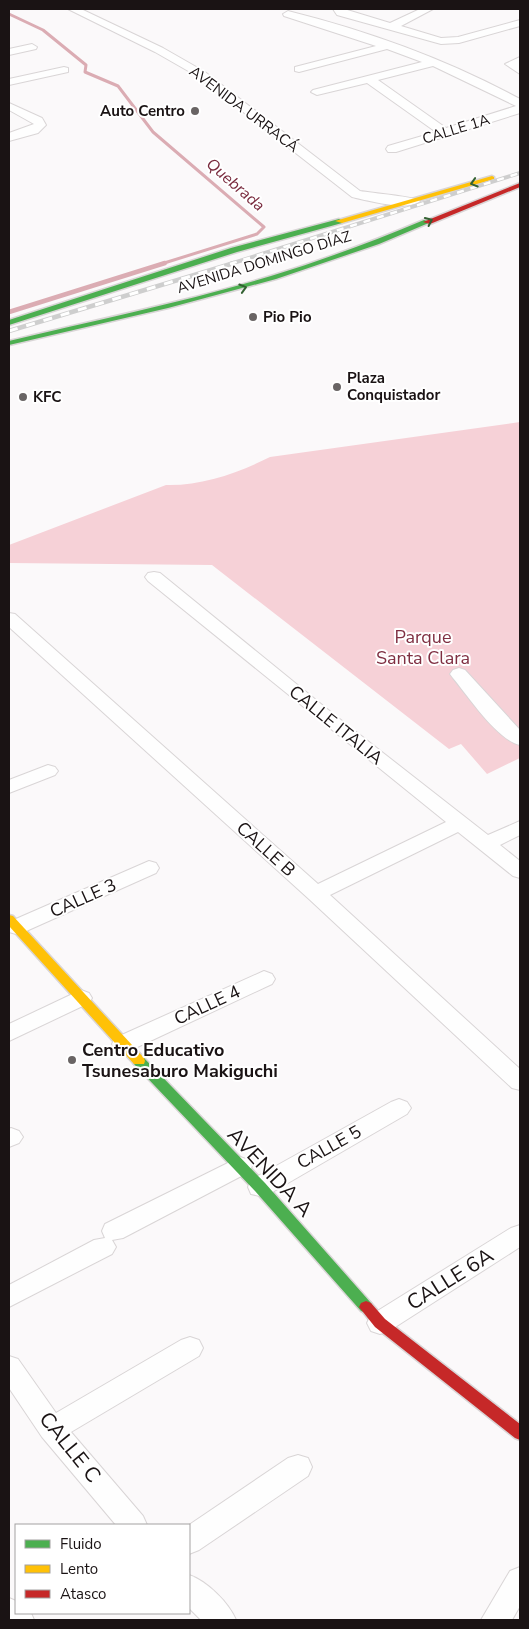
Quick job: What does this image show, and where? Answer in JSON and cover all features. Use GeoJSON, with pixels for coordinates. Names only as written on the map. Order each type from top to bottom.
{"type":"FeatureCollection","features":[{"type":"Feature","properties":{"kind":"main road","name":"AVENIDA DOMINGO DÍAZ"},"geometry":{"type":"LineString","coordinates":[[9,323],[234,250],[414,201],[503,174]]}},
{"type":"Feature","properties":{"kind":"main road","name":"AVENIDA DOMINGO DÍAZ"},"geometry":{"type":"LineString","coordinates":[[9,343],[235,290],[323,262],[410,230],[446,213],[520,185]]}},
{"type":"Feature","properties":{"kind":"main road"},"geometry":{"type":"LineString","coordinates":[[256,255],[266,249],[315,234],[351,217]]}},
{"type":"Feature","properties":{"kind":"main road"},"geometry":{"type":"LineString","coordinates":[[270,265],[298,262],[377,236],[410,230]]}},
{"type":"Feature","properties":{"kind":"main road"},"geometry":{"type":"LineString","coordinates":[[40,314],[178,275],[202,273]]}},
{"type":"Feature","properties":{"kind":"main road"},"geometry":{"type":"LineString","coordinates":[[65,329],[208,289],[217,284],[219,280]]}},
{"type":"Feature","properties":{"kind":"main road"},"geometry":{"type":"LineString","coordinates":[[16,353],[39,335]]}},
{"type":"Feature","properties":{"kind":"main road","name":"AVENIDA A"},"geometry":{"type":"LineString","coordinates":[[12,923],[123,1044],[260,1187],[380,1323],[520,1433]]}},
{"type":"Feature","properties":{"kind":"street"},"geometry":{"type":"LineString","coordinates":[[78,11],[104,9]]}},
{"type":"Feature","properties":{"kind":"street"},"geometry":{"type":"LineString","coordinates":[[393,26],[428,9]]}},
{"type":"Feature","properties":{"kind":"street","name":"AVENIDA URRACÁ"},"geometry":{"type":"LineString","coordinates":[[78,11],[159,50],[201,74],[356,194],[383,200],[414,201]]}},
{"type":"Feature","properties":{"kind":"street"},"geometry":{"type":"LineString","coordinates":[[340,11],[441,41],[459,40],[520,23]]}},
{"type":"Feature","properties":{"kind":"street"},"geometry":{"type":"LineString","coordinates":[[288,14],[433,62],[483,82],[520,104]]}},
{"type":"Feature","properties":{"kind":"street"},"geometry":{"type":"LineString","coordinates":[[299,69],[387,46]]}},
{"type":"Feature","properties":{"kind":"street"},"geometry":{"type":"LineString","coordinates":[[9,52],[32,47]]}},
{"type":"Feature","properties":{"kind":"street"},"geometry":{"type":"LineString","coordinates":[[318,92],[370,80],[433,62]]}},
{"type":"Feature","properties":{"kind":"street"},"geometry":{"type":"LineString","coordinates":[[9,82],[64,70]]}},
{"type":"Feature","properties":{"kind":"street"},"geometry":{"type":"LineString","coordinates":[[370,80],[444,132]]}},
{"type":"Feature","properties":{"kind":"street"},"geometry":{"type":"LineString","coordinates":[[9,106],[38,122],[40,125],[34,130],[9,137]]}},
{"type":"Feature","properties":{"kind":"street","name":"CALLE 1A"},"geometry":{"type":"LineString","coordinates":[[392,148],[520,109]]}},
{"type":"Feature","properties":{"kind":"street"},"geometry":{"type":"LineString","coordinates":[[351,217],[359,206],[356,194]]}},
{"type":"Feature","properties":{"kind":"street","name":"CALLE ITALIA"},"geometry":{"type":"LineString","coordinates":[[154,577],[520,871]]}},
{"type":"Feature","properties":{"kind":"street","name":"CALLE B"},"geometry":{"type":"LineString","coordinates":[[9,618],[316,894],[520,1082]]}},
{"type":"Feature","properties":{"kind":"street"},"geometry":{"type":"LineString","coordinates":[[459,674],[505,727],[520,739]]}},
{"type":"Feature","properties":{"kind":"street"},"geometry":{"type":"LineString","coordinates":[[9,787],[48,771]]}},
{"type":"Feature","properties":{"kind":"street"},"geometry":{"type":"LineString","coordinates":[[316,894],[461,823]]}},
{"type":"Feature","properties":{"kind":"street"},"geometry":{"type":"LineString","coordinates":[[486,844],[520,827]]}},
{"type":"Feature","properties":{"kind":"street","name":"CALLE 3"},"geometry":{"type":"LineString","coordinates":[[12,923],[149,868]]}},
{"type":"Feature","properties":{"kind":"street","name":"CALLE 4"},"geometry":{"type":"LineString","coordinates":[[123,1044],[264,979]]}},
{"type":"Feature","properties":{"kind":"street"},"geometry":{"type":"LineString","coordinates":[[9,1033],[81,998]]}},
{"type":"Feature","properties":{"kind":"street","name":"CALLE 5"},"geometry":{"type":"LineString","coordinates":[[260,1187],[399,1108]]}},
{"type":"Feature","properties":{"kind":"street"},"geometry":{"type":"LineString","coordinates":[[9,1297],[240,1166]]}},
{"type":"Feature","properties":{"kind":"street","name":"CALLE 6A"},"geometry":{"type":"LineString","coordinates":[[380,1323],[520,1236]]}},
{"type":"Feature","properties":{"kind":"street"},"geometry":{"type":"LineString","coordinates":[[52,1429],[190,1348]]}},
{"type":"Feature","properties":{"kind":"street","name":"CALLE C"},"geometry":{"type":"LineString","coordinates":[[9,1367],[52,1429],[132,1524]]}},
{"type":"Feature","properties":{"kind":"street"},"geometry":{"type":"LineString","coordinates":[[190,1540],[298,1467]]}},
{"type":"Feature","properties":{"kind":"street"},"geometry":{"type":"LineString","coordinates":[[496,1620],[520,1580]]}},
{"type":"Feature","properties":{"kind":"street"},"geometry":{"type":"LineString","coordinates":[[190,1589],[221,1620]]}},
{"type":"Feature","properties":{"kind":"street"},"geometry":{"type":"LineString","coordinates":[[9,1612],[18,1620]]}},
{"type":"Feature","properties":{"kind":"green space","name":"Parque Santa Clara"},"geometry":{"type":"Polygon","coordinates":[[[520,422],[520,758],[487,774],[461,744],[449,749],[212,565],[9,563],[9,545],[166,485],[206,481],[245,468],[270,457],[520,422]]]}},
{"type":"Feature","properties":{"kind":"waterway","name":"Quebrada"},"geometry":{"type":"LineString","coordinates":[[9,14],[43,30],[86,65],[85,72],[118,86],[153,132],[264,227],[257,234],[161,264]]}},
{"type":"Feature","properties":{"kind":"waterway","name":"Quebrada"},"geometry":{"type":"LineString","coordinates":[[9,312],[165,263]]}},
{"type":"Feature","properties":{"kind":"railway"},"geometry":{"type":"LineString","coordinates":[[230,264],[520,173]]}},
{"type":"Feature","properties":{"kind":"railway"},"geometry":{"type":"LineString","coordinates":[[9,331],[234,263]]}},
{"type":"Feature","properties":{"kind":"traffic: fast"},"geometry":{"type":"LineString","coordinates":[[9,323],[234,250],[339,221]]}},
{"type":"Feature","properties":{"kind":"traffic: fast"},"geometry":{"type":"LineString","coordinates":[[9,343],[168,306],[273,278],[376,243],[427,222]]}},
{"type":"Feature","properties":{"kind":"traffic: fast"},"geometry":{"type":"LineString","coordinates":[[139,1061],[260,1187],[366,1307]]}},
{"type":"Feature","properties":{"kind":"traffic: slow"},"geometry":{"type":"LineString","coordinates":[[339,221],[492,178]]}},
{"type":"Feature","properties":{"kind":"traffic: slow"},"geometry":{"type":"LineString","coordinates":[[9,919],[139,1061]]}},
{"type":"Feature","properties":{"kind":"traffic: jam"},"geometry":{"type":"LineString","coordinates":[[427,222],[520,185]]}},
{"type":"Feature","properties":{"kind":"traffic: jam"},"geometry":{"type":"LineString","coordinates":[[366,1307],[380,1323],[520,1433]]}},
{"type":"Feature","properties":{"kind":"place","name":"Auto Centro"},"geometry":{"type":"Point","coordinates":[195,111]}},
{"type":"Feature","properties":{"kind":"place","name":"Pio Pio"},"geometry":{"type":"Point","coordinates":[253,317]}},
{"type":"Feature","properties":{"kind":"place","name":"Plaza Conquistador"},"geometry":{"type":"Point","coordinates":[337,387]}},
{"type":"Feature","properties":{"kind":"place","name":"KFC"},"geometry":{"type":"Point","coordinates":[23,397]}},
{"type":"Feature","properties":{"kind":"place","name":"Centro Educativo Tsunesaburo Makiguchi"},"geometry":{"type":"Point","coordinates":[72,1060]}}]}
